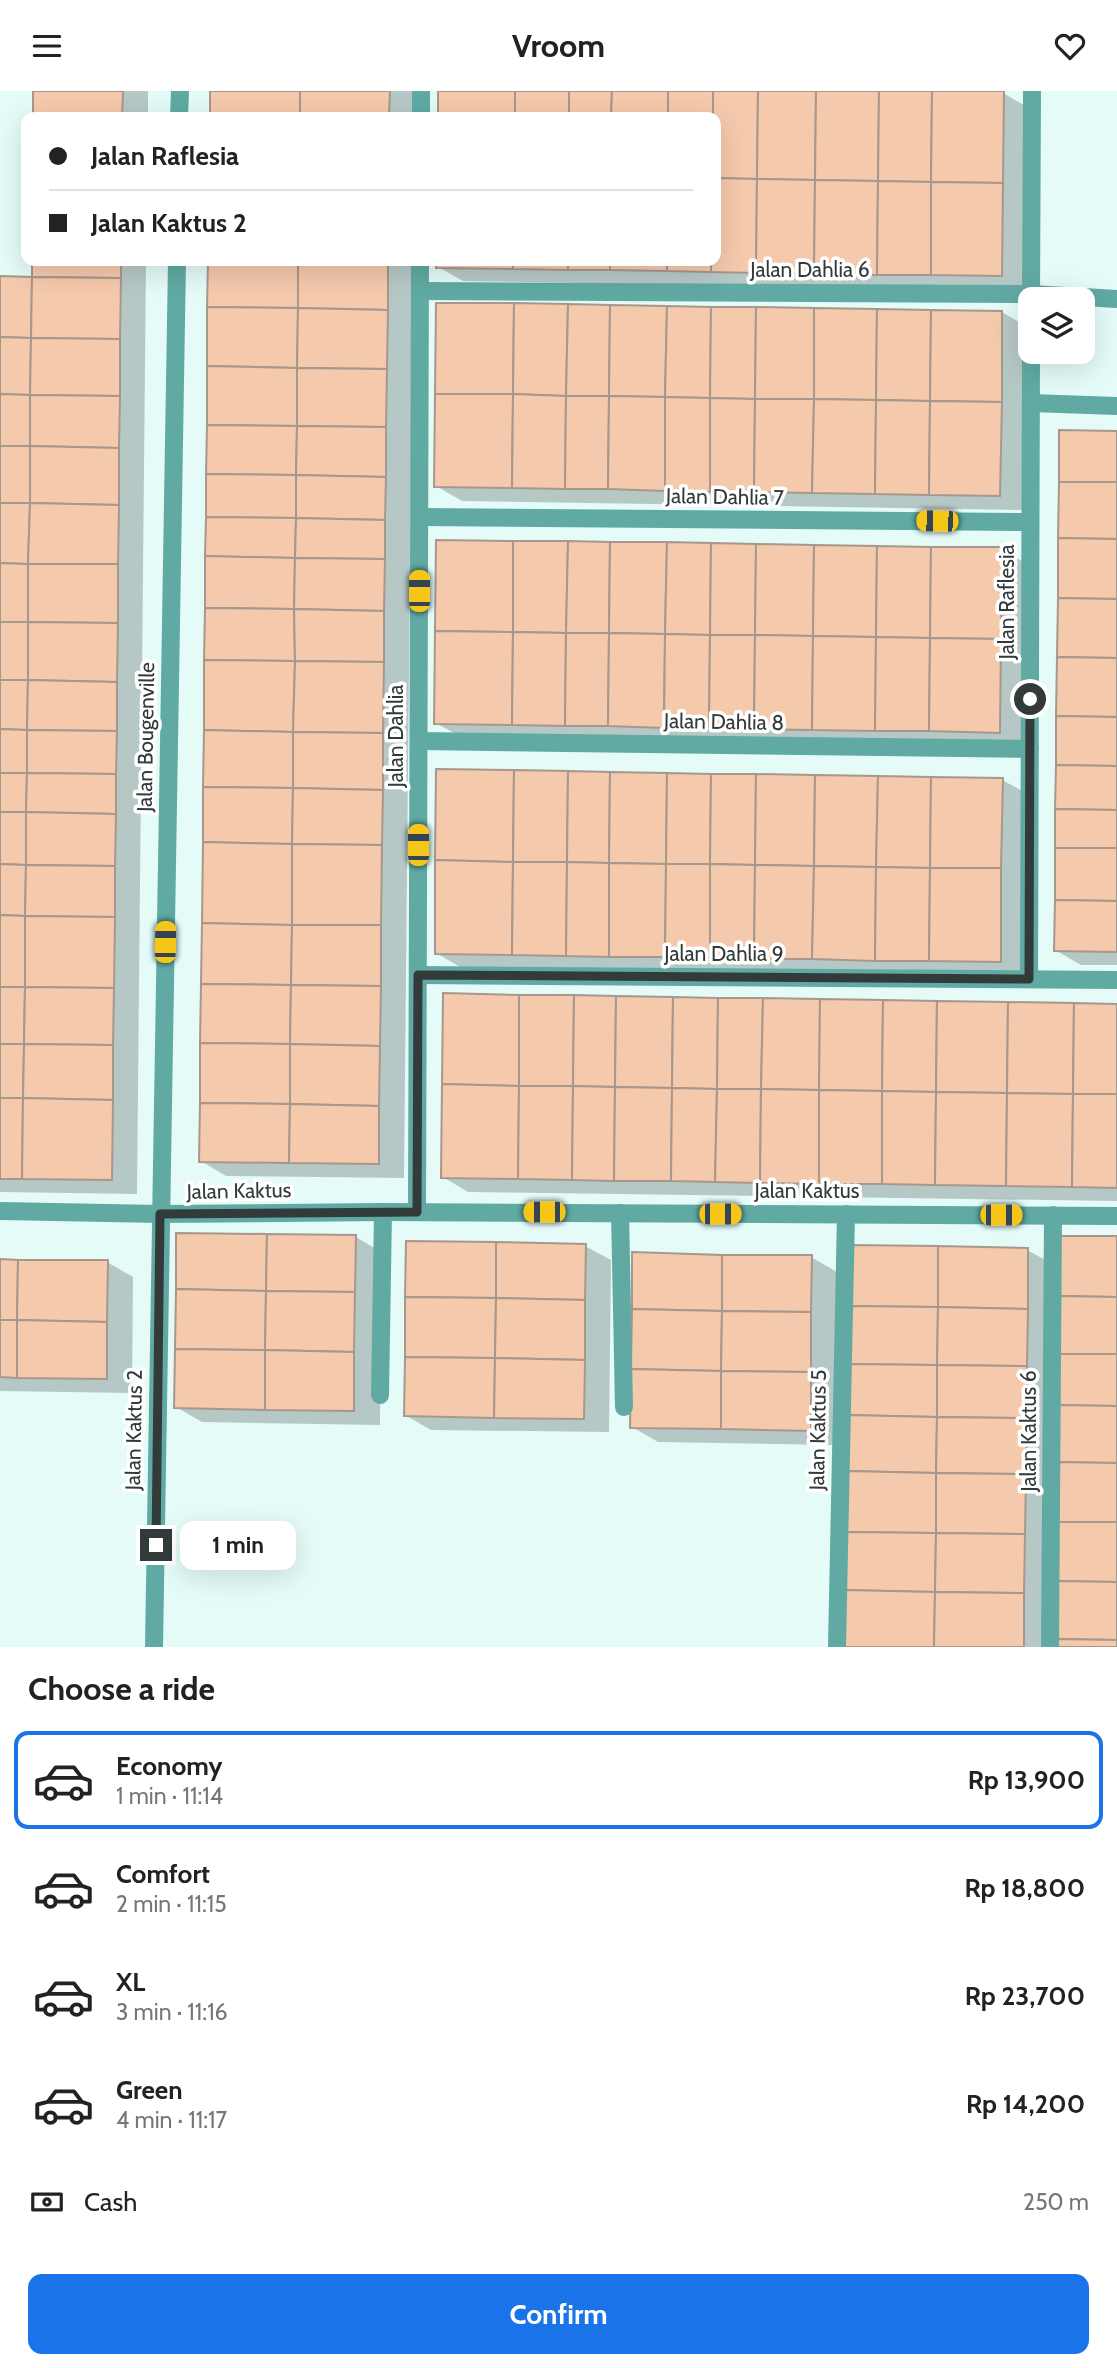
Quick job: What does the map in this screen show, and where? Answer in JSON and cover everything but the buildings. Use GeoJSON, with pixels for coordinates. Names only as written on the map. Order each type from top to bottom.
{"type":"FeatureCollection","features":[{"type":"Feature","properties":{"kind":"street"},"geometry":{"type":"LineString","coordinates":[[179,112],[180,91]]}},
{"type":"Feature","properties":{"kind":"street"},"geometry":{"type":"LineString","coordinates":[[421,91],[421,112]]}},
{"type":"Feature","properties":{"kind":"street"},"geometry":{"type":"LineString","coordinates":[[1031,287],[1032,91]]}},
{"type":"Feature","properties":{"kind":"street","name":"Jalan Bougenville"},"geometry":{"type":"LineString","coordinates":[[160,1214],[177,266]]}},
{"type":"Feature","properties":{"kind":"street","name":"Jalan Dahlia"},"geometry":{"type":"LineString","coordinates":[[417,1212],[421,266]]}},
{"type":"Feature","properties":{"kind":"street","name":"Jalan Dahlia 6"},"geometry":{"type":"LineString","coordinates":[[420,291],[1018,296]]}},
{"type":"Feature","properties":{"kind":"street","name":"Jalan Dahlia 6"},"geometry":{"type":"LineString","coordinates":[[1095,298],[1117,299]]}},
{"type":"Feature","properties":{"kind":"street","name":"Jalan Raflesia"},"geometry":{"type":"LineString","coordinates":[[1029,979],[1031,364]]}},
{"type":"Feature","properties":{"kind":"street"},"geometry":{"type":"LineString","coordinates":[[1031,403],[1117,406]]}},
{"type":"Feature","properties":{"kind":"street","name":"Jalan Dahlia 7"},"geometry":{"type":"LineString","coordinates":[[420,517],[1030,522]]}},
{"type":"Feature","properties":{"kind":"street","name":"Jalan Dahlia 8"},"geometry":{"type":"LineString","coordinates":[[419,741],[1030,749]]}},
{"type":"Feature","properties":{"kind":"street","name":"Jalan Dahlia 9"},"geometry":{"type":"LineString","coordinates":[[418,975],[1117,980]]}},
{"type":"Feature","properties":{"kind":"street","name":"Jalan Kaktus"},"geometry":{"type":"LineString","coordinates":[[0,1211],[160,1214],[417,1212],[1117,1216]]}},
{"type":"Feature","properties":{"kind":"street"},"geometry":{"type":"LineString","coordinates":[[380,1395],[383,1212]]}},
{"type":"Feature","properties":{"kind":"street"},"geometry":{"type":"LineString","coordinates":[[620,1213],[624,1407]]}},
{"type":"Feature","properties":{"kind":"street","name":"Jalan Kaktus 2"},"geometry":{"type":"LineString","coordinates":[[154,1647],[160,1214]]}},
{"type":"Feature","properties":{"kind":"street","name":"Jalan Kaktus 5"},"geometry":{"type":"LineString","coordinates":[[837,1647],[846,1214]]}},
{"type":"Feature","properties":{"kind":"street","name":"Jalan Kaktus 6"},"geometry":{"type":"LineString","coordinates":[[1051,1647],[1053,1215]]}},
{"type":"Feature","properties":{"kind":"route"},"geometry":{"type":"LineString","coordinates":[[156,1545],[160,1214],[417,1212],[418,975],[1029,979],[1030,699]]}}]}
